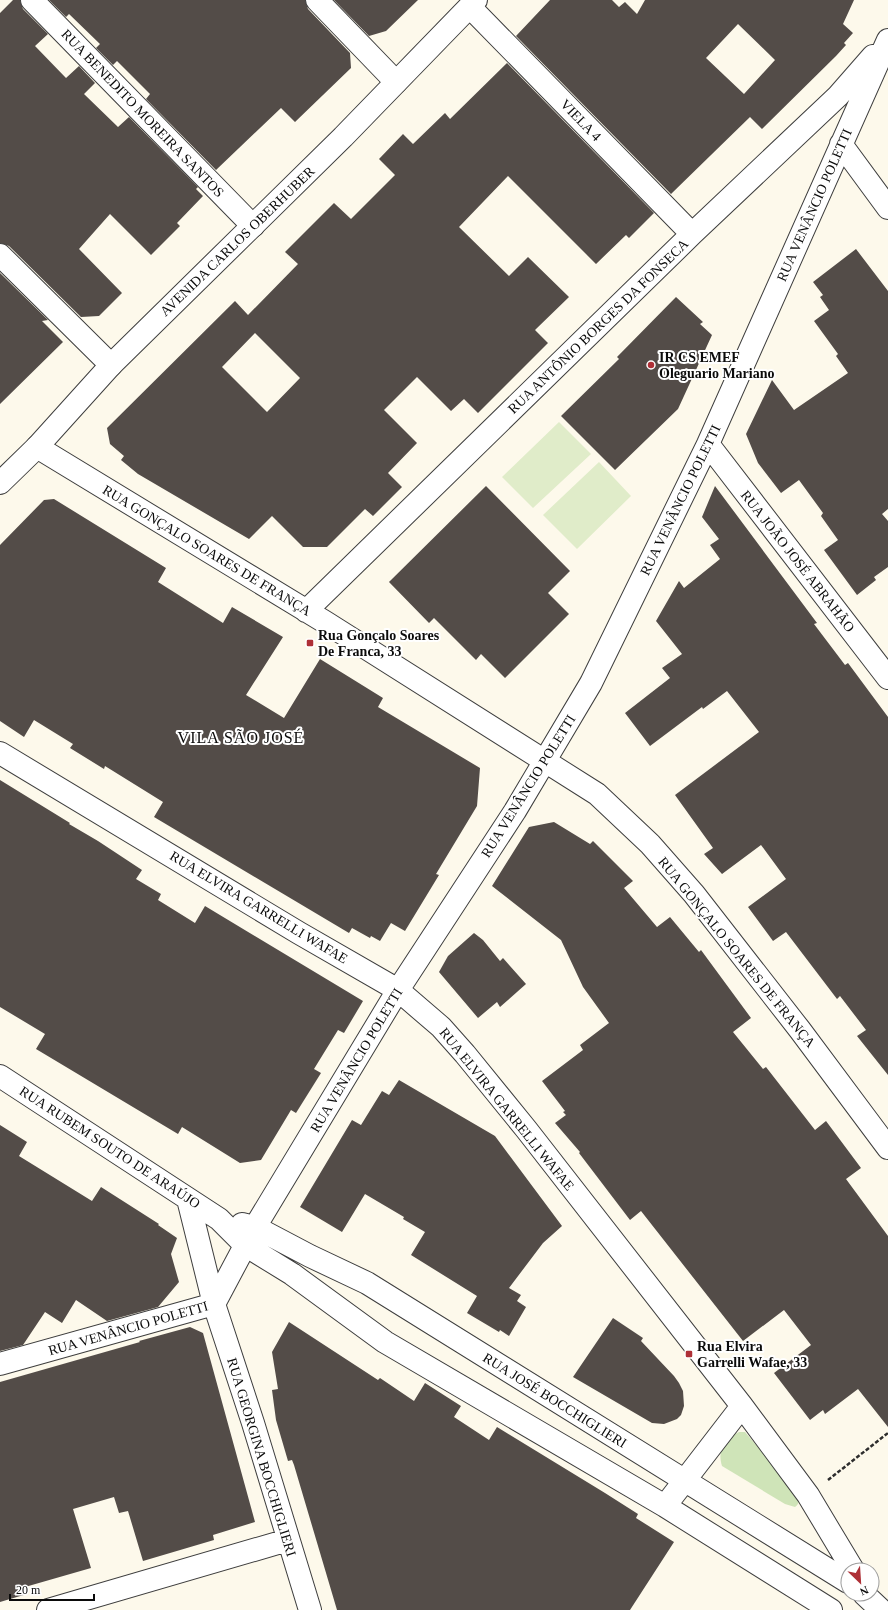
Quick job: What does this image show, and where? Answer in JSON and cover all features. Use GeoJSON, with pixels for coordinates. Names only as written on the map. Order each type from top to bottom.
{"type":"FeatureCollection","features":[{"type":"Feature","properties":{"kind":"street","name":"RUA BENEDITO MOREIRA SANTOS"},"geometry":{"type":"LineString","coordinates":[[32,0],[253,226]]}},
{"type":"Feature","properties":{"kind":"street"},"geometry":{"type":"LineString","coordinates":[[317,0],[396,82]]}},
{"type":"Feature","properties":{"kind":"street","name":"AVENIDA CARLOS OBERHUBER"},"geometry":{"type":"LineString","coordinates":[[0,483],[37,447],[110,365],[253,226],[473,3]]}},
{"type":"Feature","properties":{"kind":"street","name":"VIELA 4"},"geometry":{"type":"LineString","coordinates":[[473,3],[692,234]]}},
{"type":"Feature","properties":{"kind":"street","name":"RUA ANTÔNIO BORGES DA FONSECA"},"geometry":{"type":"LineString","coordinates":[[306,611],[692,234],[838,96],[888,39]]}},
{"type":"Feature","properties":{"kind":"street","name":"RUA VENÂNCIO POLETTI"},"geometry":{"type":"LineString","coordinates":[[0,1364],[214,1304],[250,1236],[398,990],[515,811],[591,683],[708,444],[840,144],[888,39]]}},
{"type":"Feature","properties":{"kind":"street"},"geometry":{"type":"LineString","coordinates":[[840,144],[888,208]]}},
{"type":"Feature","properties":{"kind":"street"},"geometry":{"type":"LineString","coordinates":[[0,255],[110,365]]}},
{"type":"Feature","properties":{"kind":"street","name":"RUA JOÃO JOSÉ ABRAHÃO"},"geometry":{"type":"LineString","coordinates":[[708,444],[888,678]]}},
{"type":"Feature","properties":{"kind":"street","name":"RUA GONÇALO SOARES DE FRANÇA"},"geometry":{"type":"LineString","coordinates":[[37,447],[306,611],[597,794],[650,844],[694,894],[800,1030],[888,1148]]}},
{"type":"Feature","properties":{"kind":"street","name":"RUA ELVIRA GARRELLI WAFAE"},"geometry":{"type":"LineString","coordinates":[[0,753],[299,933],[398,990],[441,1027],[526,1129],[742,1406],[808,1495],[848,1562]]}},
{"type":"Feature","properties":{"kind":"street","name":"RUA RUBEM SOUTO DE ARAÚJO"},"geometry":{"type":"LineString","coordinates":[[0,1076],[219,1219],[250,1236]]}},
{"type":"Feature","properties":{"kind":"street","name":"RUA GEORGINA BOCCHIGLIERI"},"geometry":{"type":"LineString","coordinates":[[188,1199],[214,1304],[253,1423],[310,1610]]}},
{"type":"Feature","properties":{"kind":"street"},"geometry":{"type":"LineString","coordinates":[[250,1236],[292,1274],[385,1342],[665,1506],[831,1610]]}},
{"type":"Feature","properties":{"kind":"street","name":"RUA JOSÉ BOCCHIGLIERI"},"geometry":{"type":"LineString","coordinates":[[250,1236],[310,1256],[367,1283],[840,1577]]}},
{"type":"Feature","properties":{"kind":"street"},"geometry":{"type":"LineString","coordinates":[[665,1506],[742,1406]]}},
{"type":"Feature","properties":{"kind":"street"},"geometry":{"type":"LineString","coordinates":[[48,1610],[288,1540]]}},
{"type":"Feature","properties":{"kind":"path"},"geometry":{"type":"LineString","coordinates":[[808,1495],[888,1433]]}},
{"type":"Feature","properties":{"kind":"green space"},"geometry":{"type":"Polygon","coordinates":[[[559,422],[591,454],[533,508],[502,477],[559,422]]]}},
{"type":"Feature","properties":{"kind":"green space"},"geometry":{"type":"Polygon","coordinates":[[[599,462],[631,496],[577,549],[543,515],[599,462]]]}},
{"type":"Feature","properties":{"kind":"green space"},"geometry":{"type":"Polygon","coordinates":[[[739,1432],[745,1432],[797,1493],[799,1501],[795,1507],[785,1504],[722,1466],[720,1455],[723,1446],[729,1438],[739,1432]]]}},
{"type":"Feature","properties":{"kind":"building"},"geometry":{"type":"Polygon","coordinates":[[[13,0],[20,0],[23,9],[48,34],[35,46],[66,78],[79,66],[95,83],[84,94],[118,127],[129,117],[198,187],[196,189],[203,196],[177,223],[180,226],[151,255],[110,214],[79,249],[122,293],[99,316],[81,317],[9,246],[0,243],[0,13],[13,0]]]}},
{"type":"Feature","properties":{"kind":"building"},"geometry":{"type":"Polygon","coordinates":[[[49,0],[305,0],[308,9],[350,53],[351,68],[295,122],[281,108],[216,170],[146,99],[150,94],[117,61],[113,65],[96,48],[100,44],[69,14],[66,17],[49,0]]]}},
{"type":"Feature","properties":{"kind":"building"},"geometry":{"type":"Polygon","coordinates":[[[334,0],[418,0],[386,31],[369,36],[334,0]]]}},
{"type":"Feature","properties":{"kind":"building"},"geometry":{"type":"Polygon","coordinates":[[[550,0],[612,0],[619,7],[625,2],[637,14],[645,0],[854,0],[843,24],[853,33],[844,43],[846,45],[836,56],[762,129],[750,117],[671,194],[516,36],[550,0]],[[738,24],[706,58],[744,94],[775,60],[738,24]]]}},
{"type":"Feature","properties":{"kind":"building"},"geometry":{"type":"Polygon","coordinates":[[[507,63],[654,213],[629,238],[626,235],[596,264],[508,176],[459,227],[509,276],[528,257],[569,297],[535,330],[548,343],[478,413],[464,399],[451,411],[417,377],[384,410],[417,443],[388,473],[402,487],[373,516],[365,509],[327,547],[303,547],[272,516],[249,539],[138,474],[121,460],[124,456],[110,444],[107,428],[235,301],[248,315],[298,264],[285,252],[334,203],[351,219],[395,175],[379,159],[403,134],[413,144],[445,113],[450,119],[507,63]],[[255,333],[222,367],[267,412],[300,378],[255,333]]]}},
{"type":"Feature","properties":{"kind":"building"},"geometry":{"type":"Polygon","coordinates":[[[856,249],[888,291],[888,509],[882,514],[888,521],[888,567],[874,577],[876,580],[857,595],[824,550],[838,540],[821,516],[823,513],[799,480],[781,493],[758,463],[746,434],[772,380],[794,410],[848,373],[836,356],[838,354],[814,321],[829,310],[820,297],[823,295],[813,282],[856,249]]]}},
{"type":"Feature","properties":{"kind":"building"},"geometry":{"type":"Polygon","coordinates":[[[0,273],[48,320],[42,321],[63,342],[0,404],[0,273]]]}},
{"type":"Feature","properties":{"kind":"building"},"geometry":{"type":"Polygon","coordinates":[[[676,297],[703,322],[700,324],[712,335],[678,409],[615,470],[561,416],[619,359],[617,357],[676,297]]]}},
{"type":"Feature","properties":{"kind":"building"},"geometry":{"type":"Polygon","coordinates":[[[486,486],[570,571],[548,593],[569,614],[505,678],[481,654],[476,660],[434,618],[429,623],[389,582],[486,486]]]}},
{"type":"Feature","properties":{"kind":"building"},"geometry":{"type":"Polygon","coordinates":[[[715,486],[817,623],[814,624],[845,665],[848,663],[888,717],[888,1075],[857,1036],[866,1030],[840,996],[837,999],[786,932],[773,941],[748,907],[786,879],[761,845],[722,874],[704,854],[713,848],[675,795],[759,732],[727,691],[703,709],[702,707],[650,746],[625,713],[670,678],[662,668],[682,654],[656,621],[679,581],[684,588],[720,559],[710,545],[719,539],[702,517],[715,486]]]}},
{"type":"Feature","properties":{"kind":"building"},"geometry":{"type":"Polygon","coordinates":[[[54,499],[166,568],[158,582],[223,623],[232,607],[283,637],[246,695],[284,718],[320,659],[383,698],[378,707],[480,768],[477,806],[436,874],[439,875],[405,931],[391,923],[380,941],[371,936],[370,938],[352,928],[349,933],[154,817],[163,802],[105,766],[104,769],[70,748],[73,744],[34,720],[24,737],[0,721],[0,545],[44,500],[54,499]]]}},
{"type":"Feature","properties":{"kind":"building"},"geometry":{"type":"Polygon","coordinates":[[[0,780],[142,870],[136,879],[161,894],[158,900],[195,923],[205,906],[363,1001],[344,1033],[338,1030],[314,1069],[321,1073],[296,1113],[291,1110],[261,1160],[240,1163],[182,1127],[178,1134],[36,1049],[45,1034],[0,1007],[0,780]]]}},
{"type":"Feature","properties":{"kind":"building"},"geometry":{"type":"Polygon","coordinates":[[[554,822],[590,844],[593,841],[633,881],[624,888],[657,927],[670,917],[699,952],[701,950],[751,1018],[733,1032],[763,1069],[766,1067],[815,1130],[826,1121],[861,1168],[846,1179],[888,1236],[888,1427],[858,1389],[825,1414],[823,1410],[810,1420],[774,1373],[811,1345],[784,1310],[743,1341],[641,1211],[630,1220],[579,1153],[580,1152],[555,1123],[566,1115],[563,1112],[565,1111],[542,1081],[583,1050],[580,1045],[609,1023],[583,987],[561,940],[492,886],[529,827],[554,822]]]}},
{"type":"Feature","properties":{"kind":"building"},"geometry":{"type":"Polygon","coordinates":[[[474,933],[483,940],[500,961],[503,958],[526,984],[500,1007],[497,1002],[478,1018],[439,972],[448,956],[474,933]]]}},
{"type":"Feature","properties":{"kind":"building"},"geometry":{"type":"Polygon","coordinates":[[[399,1080],[495,1136],[562,1226],[543,1243],[509,1288],[521,1295],[517,1301],[526,1307],[509,1336],[500,1330],[499,1332],[467,1313],[477,1296],[411,1255],[425,1232],[403,1219],[404,1217],[365,1194],[342,1232],[300,1207],[352,1120],[361,1125],[382,1091],[389,1095],[399,1080]]]}},
{"type":"Feature","properties":{"kind":"building"},"geometry":{"type":"Polygon","coordinates":[[[0,1125],[27,1142],[19,1156],[92,1201],[101,1187],[159,1224],[158,1225],[177,1238],[171,1254],[179,1282],[158,1307],[107,1321],[76,1300],[62,1323],[45,1312],[23,1345],[0,1351],[0,1125]]]}},
{"type":"Feature","properties":{"kind":"building"},"geometry":{"type":"Polygon","coordinates":[[[613,1318],[643,1338],[641,1341],[679,1383],[683,1391],[684,1406],[681,1415],[677,1419],[664,1424],[652,1423],[573,1377],[613,1318]]]}},
{"type":"Feature","properties":{"kind":"building"},"geometry":{"type":"Polygon","coordinates":[[[289,1322],[378,1380],[380,1378],[414,1401],[425,1383],[461,1406],[454,1417],[489,1440],[497,1427],[638,1514],[636,1518],[674,1542],[630,1610],[337,1610],[294,1465],[292,1460],[288,1461],[276,1420],[272,1390],[278,1389],[272,1352],[289,1322]]]}},
{"type":"Feature","properties":{"kind":"building"},"geometry":{"type":"Polygon","coordinates":[[[190,1327],[203,1333],[255,1522],[213,1535],[214,1540],[143,1561],[128,1511],[119,1513],[114,1497],[73,1509],[91,1568],[25,1587],[27,1594],[0,1602],[0,1382],[190,1327]]]}},
{"type":"Feature","properties":{"kind":"place","name":"IR CS EMEF Oleguario Mariano"},"geometry":{"type":"Point","coordinates":[651,365]}},
{"type":"Feature","properties":{"kind":"place","name":"Rua Gonçalo Soares De Franca, 33"},"geometry":{"type":"Point","coordinates":[310,643]}},
{"type":"Feature","properties":{"kind":"place","name":"Rua Elvira Garrelli Wafae, 33"},"geometry":{"type":"Point","coordinates":[689,1354]}},
{"type":"Feature","properties":{"kind":"district","name":"VILA SÃO JOSÉ"},"geometry":{"type":"Point","coordinates":[241,737]}}]}
